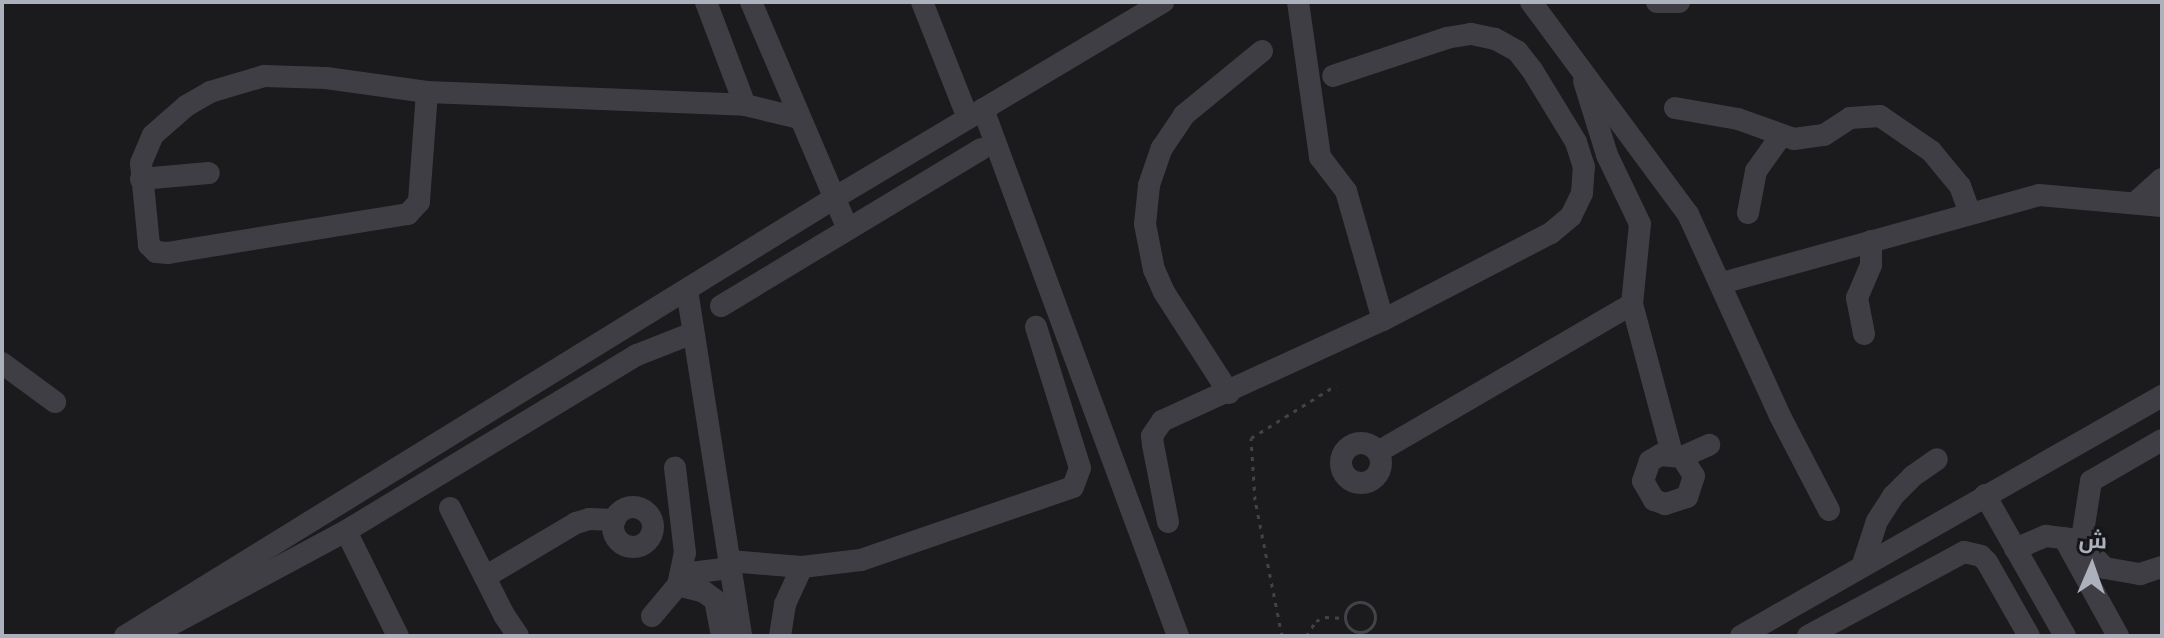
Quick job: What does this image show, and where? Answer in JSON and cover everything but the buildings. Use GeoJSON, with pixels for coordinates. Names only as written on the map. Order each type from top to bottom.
{"type":"FeatureCollection","features":[{"type":"Feature","properties":{"kind":"street"},"geometry":{"type":"LineString","coordinates":[[706,2],[745,105]]}},
{"type":"Feature","properties":{"kind":"street"},"geometry":{"type":"LineString","coordinates":[[751,2],[848,229]]}},
{"type":"Feature","properties":{"kind":"street"},"geometry":{"type":"LineString","coordinates":[[922,2],[976,113],[1178,636]]}},
{"type":"Feature","properties":{"kind":"street"},"geometry":{"type":"LineString","coordinates":[[125,636],[836,197],[1163,2]]}},
{"type":"Feature","properties":{"kind":"street"},"geometry":{"type":"LineString","coordinates":[[1298,2],[1320,157],[1346,191],[1383,320]]}},
{"type":"Feature","properties":{"kind":"street"},"geometry":{"type":"LineString","coordinates":[[1531,2],[1677,196],[1722,283],[1780,416],[1829,510]]}},
{"type":"Feature","properties":{"kind":"street"},"geometry":{"type":"LineString","coordinates":[[1657,2],[1679,2]]}},
{"type":"Feature","properties":{"kind":"street"},"geometry":{"type":"LineString","coordinates":[[1168,522],[1153,445],[1156,427],[1162,421],[1383,320],[1551,233],[1571,216],[1582,193],[1584,167],[1576,142],[1532,70],[1517,51],[1495,39],[1471,34],[1447,38],[1333,76]]}},
{"type":"Feature","properties":{"kind":"street"},"geometry":{"type":"LineString","coordinates":[[1229,393],[1164,292],[1154,270],[1145,224],[1149,185],[1162,148],[1184,115],[1262,51]]}},
{"type":"Feature","properties":{"kind":"street"},"geometry":{"type":"LineString","coordinates":[[1582,72],[1596,126],[1640,224],[1632,304],[1677,455],[1709,445]]}},
{"type":"Feature","properties":{"kind":"street"},"geometry":{"type":"LineString","coordinates":[[427,92],[419,202],[408,214],[162,253],[149,245],[141,179],[145,148],[164,124],[198,99],[236,82],[292,75],[427,92],[745,105],[799,118]]}},
{"type":"Feature","properties":{"kind":"street"},"geometry":{"type":"LineString","coordinates":[[1675,108],[1738,119],[1781,136],[1809,139],[1824,135],[1850,118],[1880,116],[1931,151],[1960,186],[1970,213]]}},
{"type":"Feature","properties":{"kind":"street"},"geometry":{"type":"LineString","coordinates":[[1748,213],[1756,171],[1781,136]]}},
{"type":"Feature","properties":{"kind":"street"},"geometry":{"type":"LineString","coordinates":[[721,306],[981,149]]}},
{"type":"Feature","properties":{"kind":"street"},"geometry":{"type":"LineString","coordinates":[[1612,167],[1643,152]]}},
{"type":"Feature","properties":{"kind":"street"},"geometry":{"type":"LineString","coordinates":[[141,179],[209,173]]}},
{"type":"Feature","properties":{"kind":"street"},"geometry":{"type":"LineString","coordinates":[[2135,203],[2162,179]]}},
{"type":"Feature","properties":{"kind":"street"},"geometry":{"type":"LineString","coordinates":[[1722,283],[2039,195],[2162,206]]}},
{"type":"Feature","properties":{"kind":"street"},"geometry":{"type":"LineString","coordinates":[[1864,334],[1857,298],[1871,265],[1871,241]]}},
{"type":"Feature","properties":{"kind":"street"},"geometry":{"type":"LineString","coordinates":[[687,290],[741,636]]}},
{"type":"Feature","properties":{"kind":"street"},"geometry":{"type":"LineString","coordinates":[[1378,452],[1632,304]]}},
{"type":"Feature","properties":{"kind":"street"},"geometry":{"type":"LineString","coordinates":[[680,579],[730,565],[802,567],[861,560],[1073,487],[1079,478],[1080,468],[1036,327]]}},
{"type":"Feature","properties":{"kind":"street"},"geometry":{"type":"LineString","coordinates":[[150,636],[346,531],[637,355],[693,333]]}},
{"type":"Feature","properties":{"kind":"street"},"geometry":{"type":"LineString","coordinates":[[2,363],[55,402]]}},
{"type":"Feature","properties":{"kind":"street"},"geometry":{"type":"LineString","coordinates":[[1741,636],[2162,396]]}},
{"type":"Feature","properties":{"kind":"street"},"geometry":{"type":"LineString","coordinates":[[2118,636],[2074,538],[2091,481],[2162,440]]}},
{"type":"Feature","properties":{"kind":"street"},"geometry":{"type":"LineString","coordinates":[[1872,601],[1859,567],[1877,521],[1893,496],[1913,476],[1937,459]]}},
{"type":"Feature","properties":{"kind":"street"},"geometry":{"type":"LineString","coordinates":[[652,616],[680,579],[685,553],[675,468]]}},
{"type":"Feature","properties":{"kind":"street"},"geometry":{"type":"LineString","coordinates":[[1985,495],[2065,636]]}},
{"type":"Feature","properties":{"kind":"street"},"geometry":{"type":"LineString","coordinates":[[450,508],[518,636]]}},
{"type":"Feature","properties":{"kind":"street"},"geometry":{"type":"LineString","coordinates":[[652,521],[648,540],[629,547],[614,533],[615,520],[624,509],[637,508],[652,521],[682,517]]}},
{"type":"Feature","properties":{"kind":"street"},"geometry":{"type":"LineString","coordinates":[[485,577],[576,523],[602,518],[615,520]]}},
{"type":"Feature","properties":{"kind":"street"},"geometry":{"type":"LineString","coordinates":[[346,531],[398,636]]}},
{"type":"Feature","properties":{"kind":"street"},"geometry":{"type":"LineString","coordinates":[[2015,549],[2046,536],[2074,538],[2105,568],[2140,574],[2162,567]]}},
{"type":"Feature","properties":{"kind":"street"},"geometry":{"type":"LineString","coordinates":[[1808,636],[1956,556],[1973,553],[1987,562],[2029,636]]}},
{"type":"Feature","properties":{"kind":"street"},"geometry":{"type":"LineString","coordinates":[[780,636],[785,604],[802,567]]}},
{"type":"Feature","properties":{"kind":"street"},"geometry":{"type":"LineString","coordinates":[[680,579],[715,600],[722,636]]}},
{"type":"Feature","properties":{"kind":"path"},"geometry":{"type":"LineString","coordinates":[[1282,636],[1255,500],[1251,438],[1336,385]]}},
{"type":"Feature","properties":{"kind":"path"},"geometry":{"type":"LineString","coordinates":[[1359,601],[1370,605],[1375,616],[1371,627],[1360,632],[1349,628],[1344,618],[1348,607],[1359,601]]}},
{"type":"Feature","properties":{"kind":"path"},"geometry":{"type":"LineString","coordinates":[[1306,636],[1316,621],[1325,617],[1344,618]]}}]}
